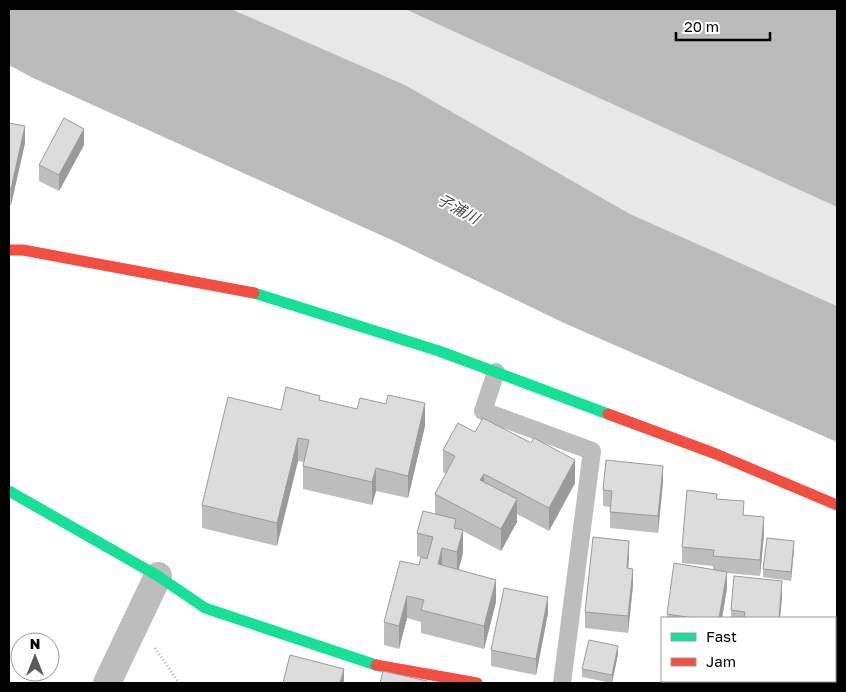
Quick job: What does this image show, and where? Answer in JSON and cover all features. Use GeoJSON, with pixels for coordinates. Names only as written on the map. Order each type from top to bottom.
{"type":"FeatureCollection","features":[{"type":"Feature","properties":{"kind":"street"},"geometry":{"type":"LineString","coordinates":[[9,250],[24,250],[248,291],[439,351],[716,454],[837,505]]}},
{"type":"Feature","properties":{"kind":"street"},"geometry":{"type":"LineString","coordinates":[[9,491],[158,576],[205,608],[370,664],[477,683]]}},
{"type":"Feature","properties":{"kind":"street"},"geometry":{"type":"LineString","coordinates":[[107,683],[158,576]]}},
{"type":"Feature","properties":{"kind":"street"},"geometry":{"type":"LineString","coordinates":[[746,683],[762,682]]}},
{"type":"Feature","properties":{"kind":"lane"},"geometry":{"type":"LineString","coordinates":[[496,372],[483,411],[592,451],[562,683]]}},
{"type":"Feature","properties":{"kind":"path"},"geometry":{"type":"LineString","coordinates":[[137,621],[179,683]]}},
{"type":"Feature","properties":{"kind":"shaded area"},"geometry":{"type":"Polygon","coordinates":[[[231,9],[405,9],[837,207],[837,306],[630,214],[405,85],[231,9]]]}},
{"type":"Feature","properties":{"kind":"water","name":"子浦川"},"geometry":{"type":"Polygon","coordinates":[[[9,9],[231,9],[405,85],[630,214],[837,306],[837,442],[564,323],[396,242],[31,77],[9,65],[9,9]]]}},
{"type":"Feature","properties":{"kind":"water"},"geometry":{"type":"Polygon","coordinates":[[[405,9],[837,9],[837,207],[405,9]]]}},
{"type":"Feature","properties":{"kind":"building"},"geometry":{"type":"Polygon","coordinates":[[[64,118],[84,129],[59,175],[39,165],[64,118]]]}},
{"type":"Feature","properties":{"kind":"building"},"geometry":{"type":"Polygon","coordinates":[[[9,123],[25,126],[11,189],[9,188],[9,123]]]}},
{"type":"Feature","properties":{"kind":"building"},"geometry":{"type":"Polygon","coordinates":[[[286,387],[320,396],[319,400],[357,409],[360,398],[386,404],[388,395],[425,403],[408,476],[376,468],[372,482],[303,466],[309,440],[298,438],[277,523],[202,505],[228,397],[281,410],[286,387]]]}},
{"type":"Feature","properties":{"kind":"building"},"geometry":{"type":"Polygon","coordinates":[[[483,418],[531,443],[534,438],[575,460],[549,508],[484,474],[480,480],[517,499],[501,529],[435,494],[455,456],[443,450],[458,423],[475,432],[483,418]]]}},
{"type":"Feature","properties":{"kind":"building"},"geometry":{"type":"Polygon","coordinates":[[[606,460],[663,466],[658,516],[610,512],[612,491],[603,490],[606,460]]]}},
{"type":"Feature","properties":{"kind":"building"},"geometry":{"type":"Polygon","coordinates":[[[687,490],[717,494],[716,499],[744,501],[743,515],[764,517],[760,560],[713,556],[714,550],[682,547],[687,490]]]}},
{"type":"Feature","properties":{"kind":"building"},"geometry":{"type":"Polygon","coordinates":[[[423,511],[456,519],[454,528],[463,530],[457,552],[442,548],[438,564],[496,580],[484,626],[421,610],[424,600],[407,596],[399,626],[384,622],[400,561],[419,565],[421,557],[427,559],[433,537],[417,533],[423,511]]]}},
{"type":"Feature","properties":{"kind":"building"},"geometry":{"type":"Polygon","coordinates":[[[593,537],[629,541],[627,568],[633,569],[628,616],[585,612],[593,537]]]}},
{"type":"Feature","properties":{"kind":"building"},"geometry":{"type":"Polygon","coordinates":[[[767,538],[794,541],[791,572],[763,569],[767,538]]]}},
{"type":"Feature","properties":{"kind":"building"},"geometry":{"type":"Polygon","coordinates":[[[674,563],[727,572],[719,617],[686,617],[667,614],[674,563]]]}},
{"type":"Feature","properties":{"kind":"building"},"geometry":{"type":"Polygon","coordinates":[[[734,576],[782,581],[779,617],[744,617],[745,612],[731,610],[734,576]]]}},
{"type":"Feature","properties":{"kind":"building"},"geometry":{"type":"Polygon","coordinates":[[[504,588],[548,597],[536,659],[491,650],[504,588]]]}},
{"type":"Feature","properties":{"kind":"building"},"geometry":{"type":"Polygon","coordinates":[[[589,640],[618,646],[612,675],[582,669],[589,640]]]}},
{"type":"Feature","properties":{"kind":"building"},"geometry":{"type":"Polygon","coordinates":[[[290,655],[344,669],[340,683],[283,683],[290,655]]]}},
{"type":"Feature","properties":{"kind":"building"},"geometry":{"type":"Polygon","coordinates":[[[383,671],[427,681],[426,683],[380,683],[383,671]]]}},
{"type":"Feature","properties":{"kind":"building"},"geometry":{"type":"Polygon","coordinates":[[[837,673],[837,683],[782,683],[836,682],[837,673]]]}},
{"type":"Feature","properties":{"kind":"traffic: fast"},"geometry":{"type":"LineString","coordinates":[[254,293],[439,351],[608,414]]}},
{"type":"Feature","properties":{"kind":"traffic: fast"},"geometry":{"type":"LineString","coordinates":[[9,491],[158,576],[205,608],[376,665]]}},
{"type":"Feature","properties":{"kind":"traffic: jam"},"geometry":{"type":"LineString","coordinates":[[9,250],[23,250],[254,293]]}},
{"type":"Feature","properties":{"kind":"traffic: jam"},"geometry":{"type":"LineString","coordinates":[[608,414],[716,454],[837,505]]}},
{"type":"Feature","properties":{"kind":"traffic: jam"},"geometry":{"type":"LineString","coordinates":[[376,665],[477,683]]}}]}
